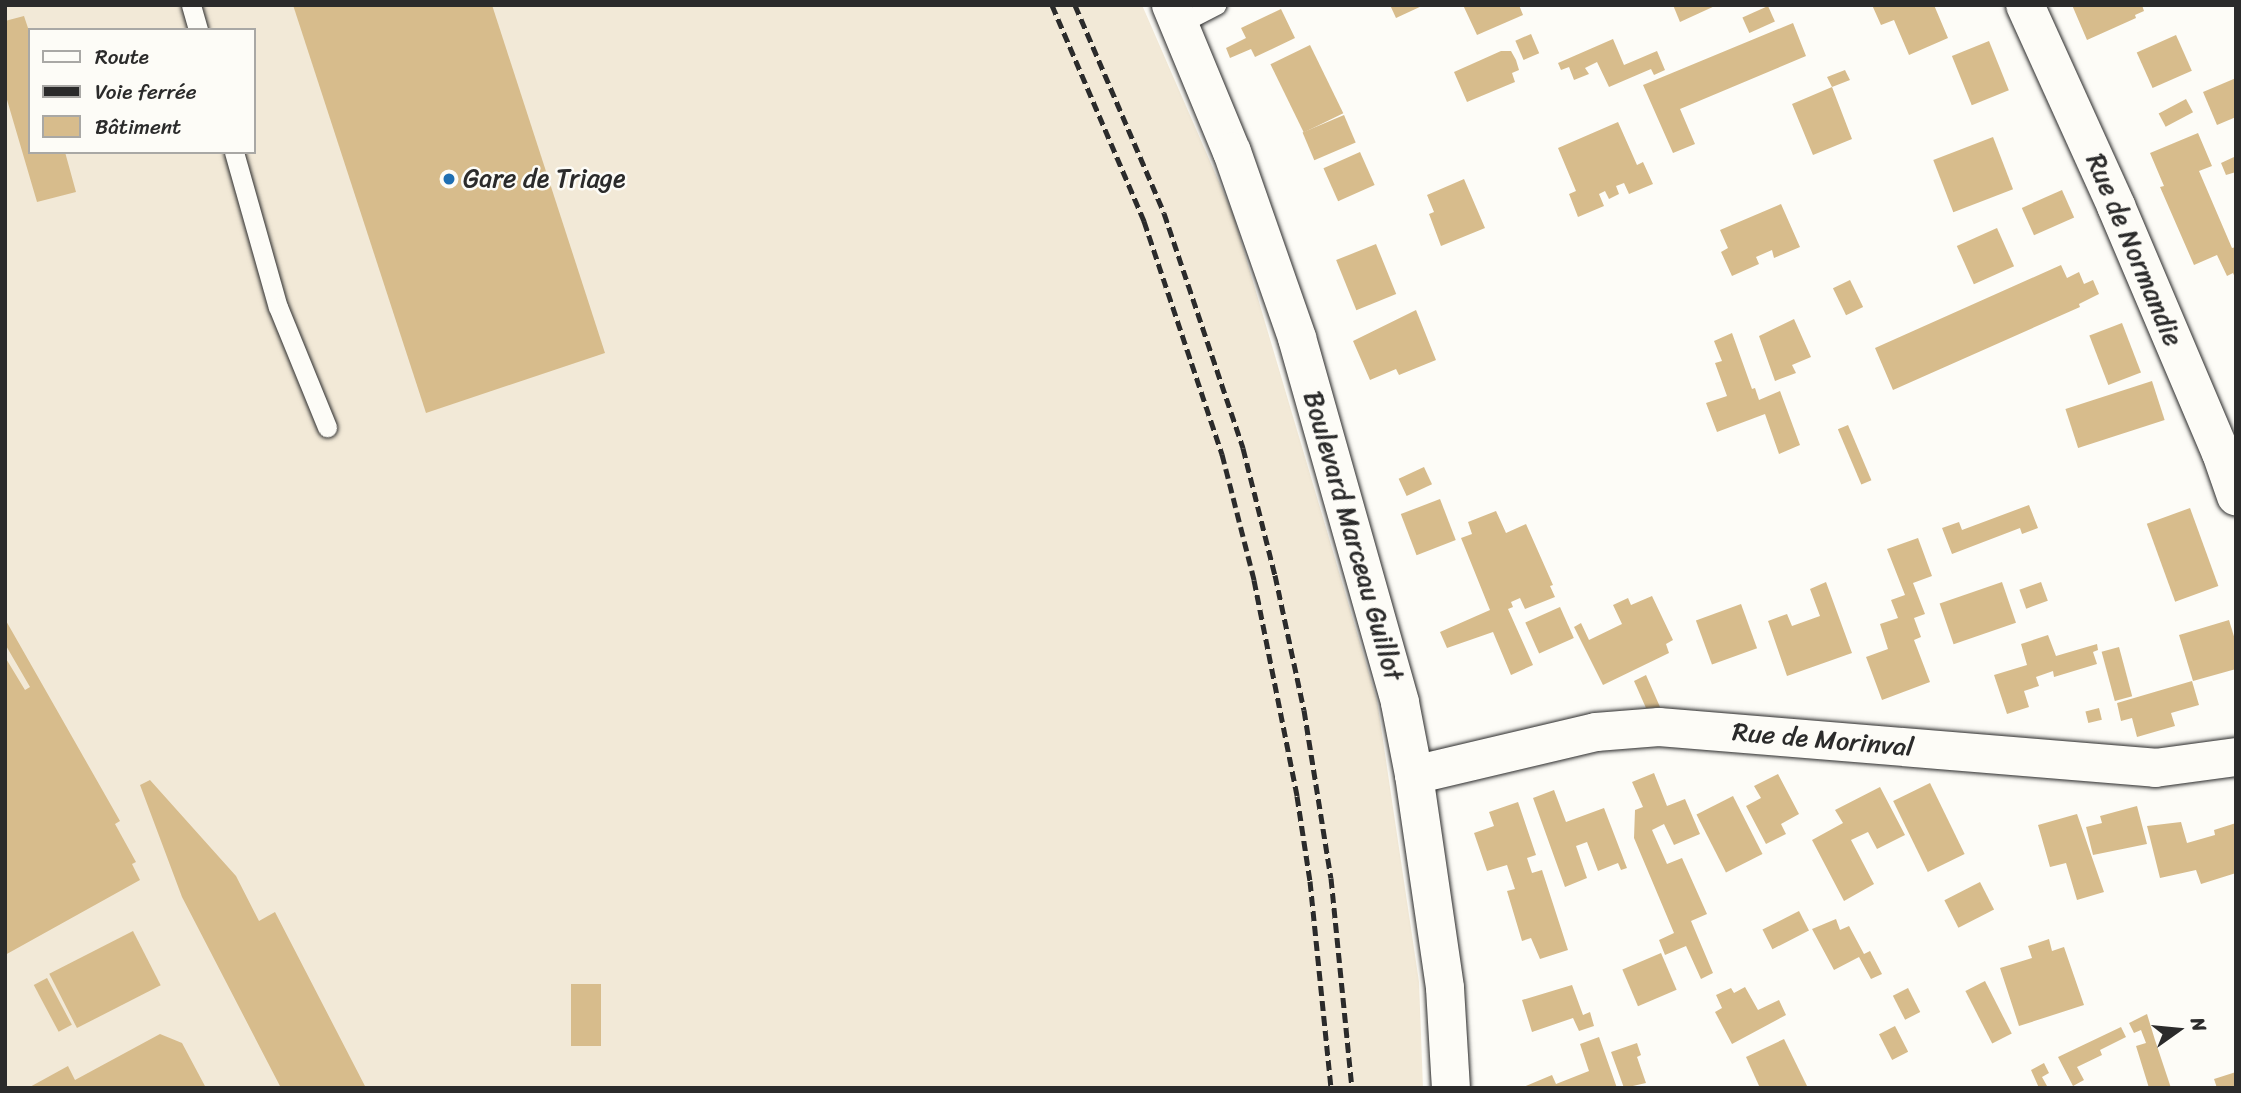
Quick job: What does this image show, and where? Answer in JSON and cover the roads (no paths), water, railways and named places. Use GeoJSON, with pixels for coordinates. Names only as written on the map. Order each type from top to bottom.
{"type":"FeatureCollection","features":[{"type":"Feature","properties":{"kind":"street","name":"Rue de Normandie"},"geometry":{"type":"LineString","coordinates":[[2025,5],[2116,205],[2221,453],[2236,496]]}},
{"type":"Feature","properties":{"kind":"street","name":"Boulevard Marceau Guillot"},"geometry":{"type":"LineString","coordinates":[[1175,15],[1232,152],[1297,338],[1397,690],[1414,775],[1444,988],[1451,1088]]}},
{"type":"Feature","properties":{"kind":"street","name":"Rue de Morinval"},"geometry":{"type":"LineString","coordinates":[[1414,775],[1596,732],[1659,727],[2155,768],[2236,757]]}},
{"type":"Feature","properties":{"kind":"lane"},"geometry":{"type":"LineString","coordinates":[[191,5],[197,28]]}},
{"type":"Feature","properties":{"kind":"lane"},"geometry":{"type":"LineString","coordinates":[[1175,15],[1216,5]]}},
{"type":"Feature","properties":{"kind":"lane"},"geometry":{"type":"LineString","coordinates":[[234,154],[278,307],[327,427]]}},
{"type":"Feature","properties":{"kind":"railway"},"geometry":{"type":"LineString","coordinates":[[1052,5],[1144,221],[1222,454],[1254,580],[1297,796],[1310,881],[1331,1088]]}},
{"type":"Feature","properties":{"kind":"railway"},"geometry":{"type":"LineString","coordinates":[[1075,5],[1164,213],[1243,448],[1275,575],[1304,710],[1331,878],[1352,1088]]}},
{"type":"Feature","properties":{"kind":"place","name":"Gare de Triage"},"geometry":{"type":"Point","coordinates":[449,179]}}]}
